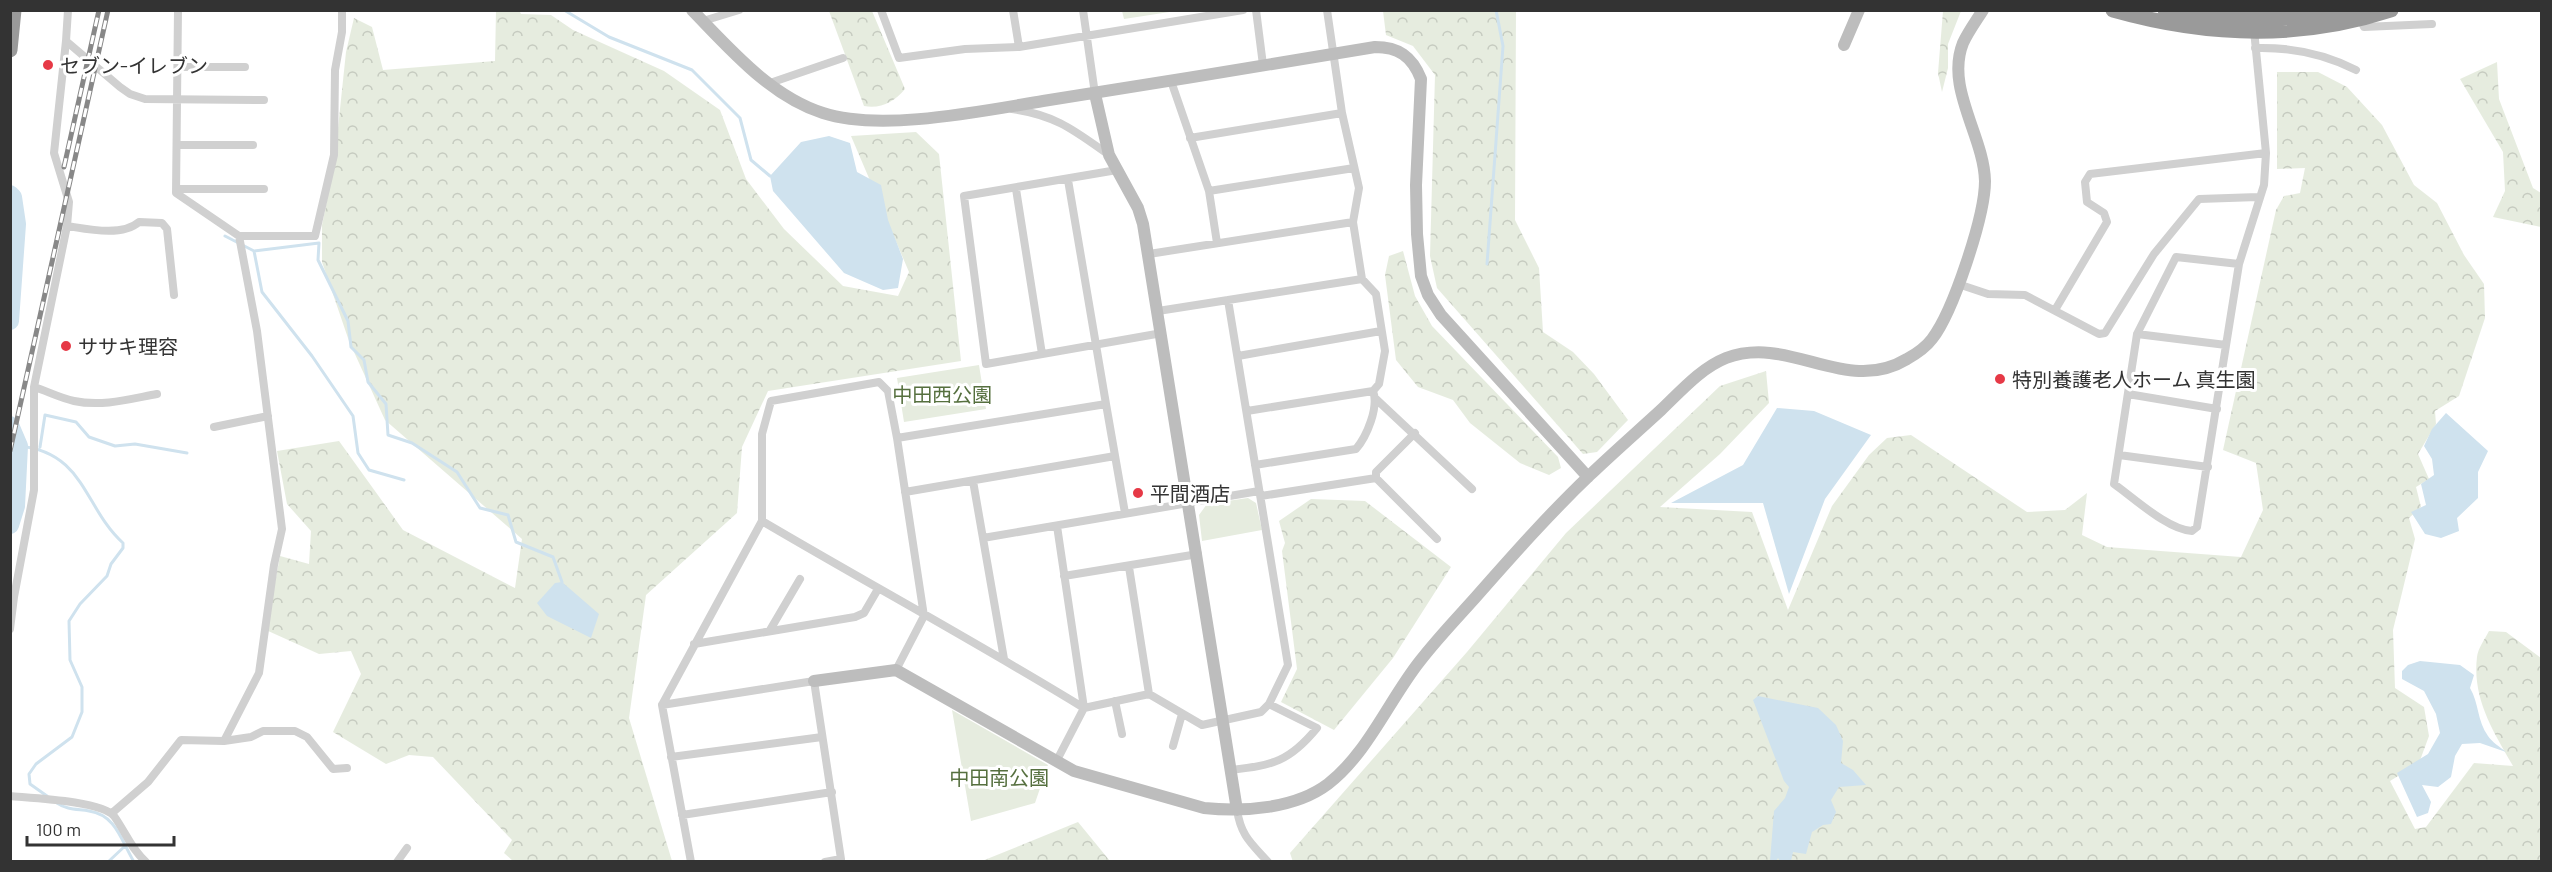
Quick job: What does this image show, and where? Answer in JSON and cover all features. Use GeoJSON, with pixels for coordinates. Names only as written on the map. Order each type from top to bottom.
{"type":"FeatureCollection","features":[{"type":"Feature","properties":{"kind":"highway"},"geometry":{"type":"LineString","coordinates":[[10,50],[14,10]]}},
{"type":"Feature","properties":{"kind":"highway"},"geometry":{"type":"LineString","coordinates":[[2113,10],[2199,28],[2327,27],[2356,14],[2391,10]]}},
{"type":"Feature","properties":{"kind":"highway"},"geometry":{"type":"LineString","coordinates":[[2165,10],[2254,27]]}},
{"type":"Feature","properties":{"kind":"street"},"geometry":{"type":"LineString","coordinates":[[10,629],[34,490],[34,387],[67,226],[69,202],[54,153],[68,10]]}},
{"type":"Feature","properties":{"kind":"street"},"geometry":{"type":"LineString","coordinates":[[178,10],[176,193],[239,236],[315,236],[334,155],[335,70],[342,32],[342,10]]}},
{"type":"Feature","properties":{"kind":"street"},"geometry":{"type":"LineString","coordinates":[[692,10],[770,84],[807,107],[842,118],[862,121],[898,120],[1000,108],[1334,54],[1390,47],[1402,51],[1417,70],[1420,79],[1416,185],[1417,234],[1421,276],[1428,295],[1441,315],[1588,477]]}},
{"type":"Feature","properties":{"kind":"street"},"geometry":{"type":"LineString","coordinates":[[703,21],[739,10]]}},
{"type":"Feature","properties":{"kind":"street"},"geometry":{"type":"LineString","coordinates":[[881,10],[899,58],[965,49],[1019,47],[1088,38],[1243,10]]}},
{"type":"Feature","properties":{"kind":"street"},"geometry":{"type":"LineString","coordinates":[[1013,10],[1019,47]]}},
{"type":"Feature","properties":{"kind":"street"},"geometry":{"type":"LineString","coordinates":[[1083,10],[1095,94],[1109,155],[1138,208],[1149,254],[1239,826],[1249,843],[1268,861]]}},
{"type":"Feature","properties":{"kind":"street"},"geometry":{"type":"LineString","coordinates":[[1256,10],[1263,65]]}},
{"type":"Feature","properties":{"kind":"street"},"geometry":{"type":"LineString","coordinates":[[1255,465],[1356,449],[1364,440],[1385,351],[1376,294],[1362,279],[1353,222],[1359,188],[1342,112],[1327,10]]}},
{"type":"Feature","properties":{"kind":"street"},"geometry":{"type":"LineString","coordinates":[[1844,45],[1859,10]]}},
{"type":"Feature","properties":{"kind":"street"},"geometry":{"type":"LineString","coordinates":[[662,705],[896,670],[1056,762],[1090,776],[1204,808],[1237,810],[1297,800],[1325,786],[1344,770],[1421,659],[1498,572],[1588,477],[1698,376],[1723,359],[1746,352],[1785,354],[1856,373],[1878,371],[1897,365],[1932,340],[1958,284],[1981,214],[1985,181],[1981,156],[1962,94],[1959,58],[1963,44],[1983,10]]}},
{"type":"Feature","properties":{"kind":"street"},"geometry":{"type":"LineString","coordinates":[[2356,14],[2364,27],[2432,24]]}},
{"type":"Feature","properties":{"kind":"street"},"geometry":{"type":"LineString","coordinates":[[2239,264],[2176,257],[2137,334],[2114,484],[2170,525],[2184,531],[2192,531],[2197,527],[2239,264],[2258,197],[2264,185],[2266,153],[2254,27]]}},
{"type":"Feature","properties":{"kind":"street"},"geometry":{"type":"LineString","coordinates":[[66,41],[130,94],[145,99],[264,100]]}},
{"type":"Feature","properties":{"kind":"street"},"geometry":{"type":"LineString","coordinates":[[2255,48],[2272,48],[2326,56],[2356,70]]}},
{"type":"Feature","properties":{"kind":"street"},"geometry":{"type":"LineString","coordinates":[[770,84],[843,58]]}},
{"type":"Feature","properties":{"kind":"street"},"geometry":{"type":"LineString","coordinates":[[178,67],[244,67]]}},
{"type":"Feature","properties":{"kind":"street"},"geometry":{"type":"LineString","coordinates":[[1171,81],[1209,191],[1217,243]]}},
{"type":"Feature","properties":{"kind":"street"},"geometry":{"type":"LineString","coordinates":[[1000,108],[1021,110],[1057,120],[1082,134],[1109,155]]}},
{"type":"Feature","properties":{"kind":"street"},"geometry":{"type":"LineString","coordinates":[[1190,138],[1342,112]]}},
{"type":"Feature","properties":{"kind":"street"},"geometry":{"type":"LineString","coordinates":[[177,145],[253,146]]}},
{"type":"Feature","properties":{"kind":"street"},"geometry":{"type":"LineString","coordinates":[[2055,310],[2107,222],[2104,213],[2087,202],[2085,182],[2090,174],[2266,153]]}},
{"type":"Feature","properties":{"kind":"street"},"geometry":{"type":"LineString","coordinates":[[1209,191],[1354,168]]}},
{"type":"Feature","properties":{"kind":"street"},"geometry":{"type":"LineString","coordinates":[[1117,170],[1016,189],[964,196],[986,364],[1162,333]]}},
{"type":"Feature","properties":{"kind":"street"},"geometry":{"type":"LineString","coordinates":[[1068,180],[1125,513]]}},
{"type":"Feature","properties":{"kind":"street"},"geometry":{"type":"LineString","coordinates":[[176,189],[264,189]]}},
{"type":"Feature","properties":{"kind":"street"},"geometry":{"type":"LineString","coordinates":[[1016,189],[1042,354]]}},
{"type":"Feature","properties":{"kind":"street"},"geometry":{"type":"LineString","coordinates":[[1958,284],[1988,294],[2025,295],[2099,334],[2105,333],[2154,254],[2199,199],[2258,197]]}},
{"type":"Feature","properties":{"kind":"street"},"geometry":{"type":"LineString","coordinates":[[67,226],[116,229],[134,226],[139,222],[162,223],[167,229],[174,295]]}},
{"type":"Feature","properties":{"kind":"street"},"geometry":{"type":"LineString","coordinates":[[1149,254],[1353,222]]}},
{"type":"Feature","properties":{"kind":"street"},"geometry":{"type":"LineString","coordinates":[[224,741],[259,672],[274,565],[282,529],[257,331],[239,236]]}},
{"type":"Feature","properties":{"kind":"street"},"geometry":{"type":"LineString","coordinates":[[1158,311],[1362,279]]}},
{"type":"Feature","properties":{"kind":"street"},"geometry":{"type":"LineString","coordinates":[[762,521],[924,616],[1004,659],[1084,708],[1149,694],[1202,725],[1261,712],[1269,704],[1288,665],[1228,300]]}},
{"type":"Feature","properties":{"kind":"street"},"geometry":{"type":"LineString","coordinates":[[1238,356],[1381,332]]}},
{"type":"Feature","properties":{"kind":"street"},"geometry":{"type":"LineString","coordinates":[[2137,334],[2226,345]]}},
{"type":"Feature","properties":{"kind":"street"},"geometry":{"type":"LineString","coordinates":[[690,861],[662,705],[762,521],[762,434],[771,401],[879,382],[888,391],[924,616],[896,670]]}},
{"type":"Feature","properties":{"kind":"street"},"geometry":{"type":"LineString","coordinates":[[34,387],[73,401],[91,404],[110,403],[157,393]]}},
{"type":"Feature","properties":{"kind":"street"},"geometry":{"type":"LineString","coordinates":[[2128,393],[2217,409]]}},
{"type":"Feature","properties":{"kind":"street"},"geometry":{"type":"LineString","coordinates":[[1247,411],[1375,395]]}},
{"type":"Feature","properties":{"kind":"street"},"geometry":{"type":"LineString","coordinates":[[1375,395],[1472,489]]}},
{"type":"Feature","properties":{"kind":"street"},"geometry":{"type":"LineString","coordinates":[[897,438],[1106,404]]}},
{"type":"Feature","properties":{"kind":"street"},"geometry":{"type":"LineString","coordinates":[[214,428],[268,416]]}},
{"type":"Feature","properties":{"kind":"street"},"geometry":{"type":"LineString","coordinates":[[1414,433],[1376,472],[1376,478],[1437,539]]}},
{"type":"Feature","properties":{"kind":"street"},"geometry":{"type":"LineString","coordinates":[[2119,455],[2208,467]]}},
{"type":"Feature","properties":{"kind":"street"},"geometry":{"type":"LineString","coordinates":[[905,492],[1115,456]]}},
{"type":"Feature","properties":{"kind":"street"},"geometry":{"type":"LineString","coordinates":[[983,538],[1189,502],[1376,478]]}},
{"type":"Feature","properties":{"kind":"street"},"geometry":{"type":"LineString","coordinates":[[973,481],[1004,659]]}},
{"type":"Feature","properties":{"kind":"street"},"geometry":{"type":"LineString","coordinates":[[1056,762],[1084,708],[1057,525]]}},
{"type":"Feature","properties":{"kind":"street"},"geometry":{"type":"LineString","coordinates":[[1064,576],[1197,554]]}},
{"type":"Feature","properties":{"kind":"street"},"geometry":{"type":"LineString","coordinates":[[1129,567],[1149,694]]}},
{"type":"Feature","properties":{"kind":"street"},"geometry":{"type":"LineString","coordinates":[[770,630],[800,579]]}},
{"type":"Feature","properties":{"kind":"street"},"geometry":{"type":"LineString","coordinates":[[694,644],[855,617],[864,613],[878,589]]}},
{"type":"Feature","properties":{"kind":"street"},"geometry":{"type":"LineString","coordinates":[[814,681],[841,859],[825,861]]}},
{"type":"Feature","properties":{"kind":"street"},"geometry":{"type":"LineString","coordinates":[[1114,701],[1122,734]]}},
{"type":"Feature","properties":{"kind":"street"},"geometry":{"type":"LineString","coordinates":[[1231,770],[1265,766],[1287,757],[1302,746],[1317,728],[1269,704]]}},
{"type":"Feature","properties":{"kind":"street"},"geometry":{"type":"LineString","coordinates":[[1173,746],[1182,714]]}},
{"type":"Feature","properties":{"kind":"street"},"geometry":{"type":"LineString","coordinates":[[112,813],[148,782],[181,740],[224,741],[251,737],[263,731],[295,731],[307,737],[333,769],[347,768]]}},
{"type":"Feature","properties":{"kind":"street"},"geometry":{"type":"LineString","coordinates":[[671,757],[822,737]]}},
{"type":"Feature","properties":{"kind":"street"},"geometry":{"type":"LineString","coordinates":[[682,815],[832,792]]}},
{"type":"Feature","properties":{"kind":"street"},"geometry":{"type":"LineString","coordinates":[[10,796],[81,803],[112,813],[134,849],[146,861]]}},
{"type":"Feature","properties":{"kind":"street"},"geometry":{"type":"LineString","coordinates":[[397,861],[407,848]]}},
{"type":"Feature","properties":{"kind":"green space"},"geometry":{"type":"Polygon","coordinates":[[[519,10],[521,14],[551,15],[573,30],[664,71],[720,110],[746,179],[784,229],[843,286],[898,296],[909,272],[851,136],[916,132],[939,154],[961,361],[768,391],[742,447],[737,513],[646,595],[629,718],[672,861],[513,861],[504,853],[512,840],[433,757],[409,755],[386,764],[333,732],[361,674],[351,651],[319,654],[266,630],[280,556],[309,564],[311,531],[287,504],[277,451],[339,441],[403,530],[515,588],[522,539],[385,420],[349,341],[322,262],[322,225],[334,166],[346,52],[354,18],[372,27],[383,70],[495,61],[496,11],[519,10]]]}},
{"type":"Feature","properties":{"kind":"green space"},"geometry":{"type":"Polygon","coordinates":[[[1122,10],[1176,11],[1124,19],[1122,10]]]}},
{"type":"Feature","properties":{"kind":"green space"},"geometry":{"type":"Polygon","coordinates":[[[829,11],[872,11],[905,89],[896,98],[887,104],[864,106],[829,11]]]}},
{"type":"Feature","properties":{"kind":"green space"},"geometry":{"type":"Polygon","coordinates":[[[1383,11],[1516,11],[1515,220],[1539,268],[1543,332],[1573,352],[1594,374],[1628,420],[1597,452],[1583,454],[1437,288],[1430,256],[1435,75],[1413,46],[1386,35],[1383,11]]]}},
{"type":"Feature","properties":{"kind":"green space"},"geometry":{"type":"Polygon","coordinates":[[[1943,11],[1961,11],[1948,44],[1948,68],[1942,92],[1938,73],[1943,11]]]}},
{"type":"Feature","properties":{"kind":"green space"},"geometry":{"type":"Polygon","coordinates":[[[2497,62],[2499,99],[2533,188],[2541,193],[2541,227],[2493,217],[2505,191],[2503,152],[2460,79],[2497,62]]]}},
{"type":"Feature","properties":{"kind":"green space"},"geometry":{"type":"Polygon","coordinates":[[[2277,72],[2318,72],[2347,87],[2382,125],[2414,185],[2437,203],[2464,255],[2484,284],[2485,318],[2459,396],[2435,411],[2436,424],[2418,454],[2429,479],[2416,487],[2421,507],[2409,518],[2415,539],[2393,630],[2395,688],[2424,707],[2429,736],[2419,763],[2390,781],[2415,829],[2426,827],[2474,763],[2513,766],[2486,714],[2476,672],[2480,647],[2489,631],[2506,632],[2541,658],[2541,861],[1293,862],[1290,853],[1467,652],[1566,533],[1720,386],[1766,371],[1769,403],[1720,454],[1660,507],[1752,512],[1788,610],[1832,506],[1869,455],[1887,438],[1911,435],[2027,512],[2065,510],[2087,493],[2082,535],[2107,547],[2241,557],[2263,510],[2256,463],[2223,450],[2276,210],[2284,196],[2300,193],[2305,168],[2277,169],[2277,72]]]}},
{"type":"Feature","properties":{"kind":"green space"},"geometry":{"type":"Polygon","coordinates":[[[1403,251],[1415,296],[1432,326],[1558,457],[1561,468],[1549,475],[1520,463],[1470,423],[1453,400],[1418,387],[1396,360],[1385,275],[1389,256],[1403,251]]]}},
{"type":"Feature","properties":{"kind":"green space","name":"中田西公園"},"geometry":{"type":"Polygon","coordinates":[[[979,365],[986,409],[904,422],[897,378],[979,365]]]}},
{"type":"Feature","properties":{"kind":"green space"},"geometry":{"type":"Polygon","coordinates":[[[1248,498],[1256,503],[1262,530],[1202,541],[1199,515],[1207,504],[1248,498]]]}},
{"type":"Feature","properties":{"kind":"green space"},"geometry":{"type":"Polygon","coordinates":[[[1311,499],[1365,501],[1451,567],[1393,658],[1334,730],[1281,702],[1297,669],[1282,551],[1285,543],[1279,521],[1311,499]]]}},
{"type":"Feature","properties":{"kind":"green space","name":"中田南公園"},"geometry":{"type":"Polygon","coordinates":[[[952,710],[1048,765],[1035,803],[971,821],[952,710]]]}},
{"type":"Feature","properties":{"kind":"green space"},"geometry":{"type":"Polygon","coordinates":[[[1078,822],[1110,861],[982,861],[1078,822]]]}},
{"type":"Feature","properties":{"kind":"water"},"geometry":{"type":"Polygon","coordinates":[[[829,136],[850,143],[857,172],[881,185],[888,220],[903,259],[898,288],[883,290],[844,273],[773,191],[770,176],[801,142],[829,136]]]}},
{"type":"Feature","properties":{"kind":"water"},"geometry":{"type":"Polygon","coordinates":[[[1777,408],[1814,411],[1871,435],[1825,499],[1789,594],[1763,503],[1671,503],[1743,465],[1777,408]]]}},
{"type":"Feature","properties":{"kind":"water"},"geometry":{"type":"Polygon","coordinates":[[[2446,413],[2488,451],[2478,472],[2478,498],[2457,518],[2459,531],[2441,538],[2425,534],[2411,512],[2426,505],[2421,484],[2434,475],[2432,459],[2424,446],[2432,429],[2446,413]]]}},
{"type":"Feature","properties":{"kind":"water"},"geometry":{"type":"Polygon","coordinates":[[[562,582],[599,614],[591,638],[547,616],[537,603],[555,583],[562,582]]]}},
{"type":"Feature","properties":{"kind":"water"},"geometry":{"type":"Polygon","coordinates":[[[2420,661],[2460,665],[2474,675],[2470,688],[2484,730],[2506,752],[2480,743],[2462,744],[2455,756],[2451,777],[2438,787],[2422,785],[2431,802],[2428,813],[2417,817],[2397,773],[2428,754],[2440,733],[2436,714],[2424,691],[2402,679],[2402,671],[2408,665],[2420,661]]]}},
{"type":"Feature","properties":{"kind":"water"},"geometry":{"type":"Polygon","coordinates":[[[1758,696],[1818,708],[1836,725],[1843,741],[1841,763],[1853,770],[1866,785],[1839,787],[1831,800],[1836,812],[1831,824],[1823,825],[1812,832],[1806,854],[1793,852],[1791,861],[1780,861],[1778,858],[1776,861],[1770,861],[1774,811],[1785,798],[1789,787],[1784,781],[1753,700],[1758,696]]]}},
{"type":"Feature","properties":{"kind":"waterway"},"geometry":{"type":"LineString","coordinates":[[564,10],[609,37],[692,70],[740,118],[751,160],[770,176]]}},
{"type":"Feature","properties":{"kind":"waterway"},"geometry":{"type":"LineString","coordinates":[[1487,264],[1503,46],[1496,10]]}},
{"type":"Feature","properties":{"kind":"waterway"},"geometry":{"type":"LineString","coordinates":[[10,194],[13,197],[17,224],[10,321]]}},
{"type":"Feature","properties":{"kind":"waterway"},"geometry":{"type":"LineString","coordinates":[[225,236],[254,251],[262,292],[312,356],[353,416],[358,453],[369,470],[404,480]]}},
{"type":"Feature","properties":{"kind":"waterway"},"geometry":{"type":"LineString","coordinates":[[254,251],[319,243],[318,260],[348,321],[351,347],[364,360],[368,382],[386,404],[388,435],[412,443],[457,472],[480,508],[508,515],[516,542],[553,557],[562,582]]}},
{"type":"Feature","properties":{"kind":"waterway"},"geometry":{"type":"LineString","coordinates":[[40,447],[45,415],[76,422],[89,437],[115,446],[135,444],[187,453]]}},
{"type":"Feature","properties":{"kind":"waterway"},"geometry":{"type":"LineString","coordinates":[[10,425],[19,446],[16,506],[10,525]]}},
{"type":"Feature","properties":{"kind":"waterway"},"geometry":{"type":"LineString","coordinates":[[19,446],[41,450],[58,459],[71,470],[110,529],[123,543],[123,548],[111,564],[107,576],[80,604],[69,621],[70,660],[82,687],[82,712],[72,737],[36,764],[29,774],[30,784],[47,796]]}},
{"type":"Feature","properties":{"kind":"waterway"},"geometry":{"type":"LineString","coordinates":[[57,803],[68,808],[98,813],[106,818],[117,830],[134,862]]}},
{"type":"Feature","properties":{"kind":"waterway"},"geometry":{"type":"LineString","coordinates":[[108,862],[125,846]]}},
{"type":"Feature","properties":{"kind":"railway"},"geometry":{"type":"LineString","coordinates":[[64,167],[99,10]]}},
{"type":"Feature","properties":{"kind":"railway"},"geometry":{"type":"LineString","coordinates":[[10,451],[108,10]]}},
{"type":"Feature","properties":{"kind":"place","name":"セブン-イレブン"},"geometry":{"type":"Point","coordinates":[48,65]}},
{"type":"Feature","properties":{"kind":"place","name":"ササキ理容"},"geometry":{"type":"Point","coordinates":[66,346]}},
{"type":"Feature","properties":{"kind":"place","name":"特別養護老人ホーム 真生園"},"geometry":{"type":"Point","coordinates":[2000,379]}},
{"type":"Feature","properties":{"kind":"place","name":"平間酒店"},"geometry":{"type":"Point","coordinates":[1138,493]}}]}
